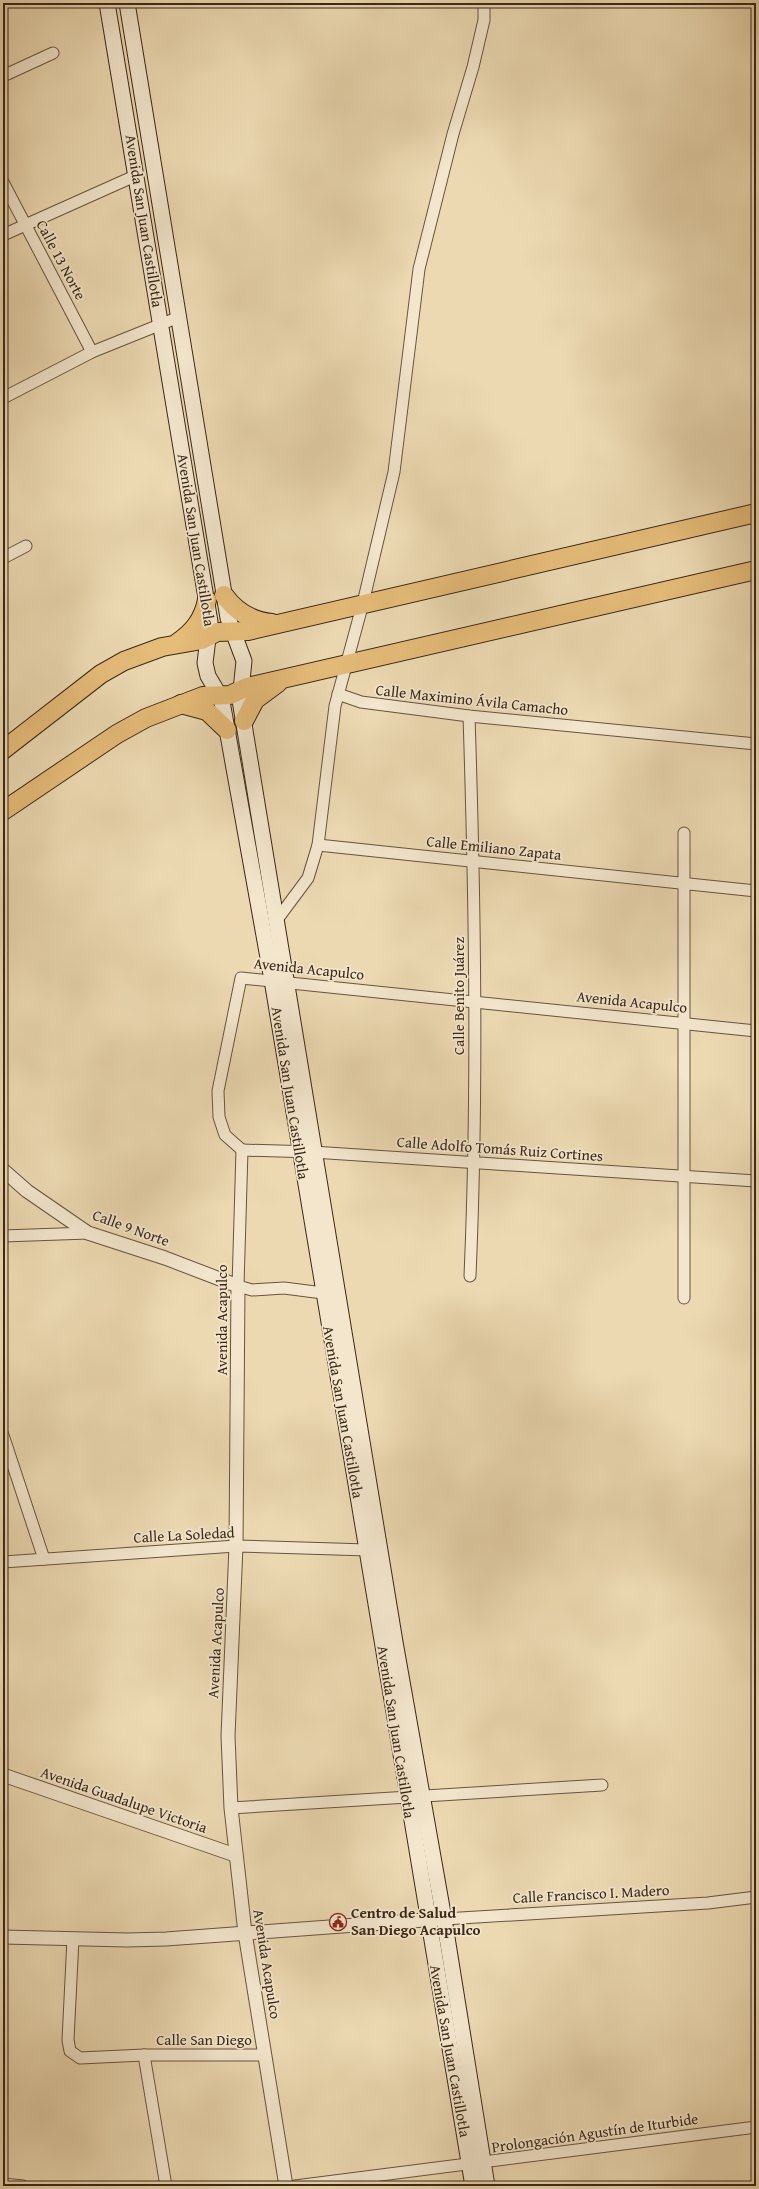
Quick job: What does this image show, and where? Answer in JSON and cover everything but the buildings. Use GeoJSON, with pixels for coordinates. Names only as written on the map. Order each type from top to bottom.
{"type":"FeatureCollection","features":[{"type":"Feature","properties":{"kind":"highway"},"geometry":{"type":"LineString","coordinates":[[3,750],[101,674],[124,661],[177,643],[199,641],[221,631],[248,631],[363,603],[756,513]]}},
{"type":"Feature","properties":{"kind":"highway"},"geometry":{"type":"LineString","coordinates":[[3,811],[117,734],[146,718],[203,696],[218,694],[230,695],[240,690],[294,677],[756,570]]}},
{"type":"Feature","properties":{"kind":"highway"},"geometry":{"type":"LineString","coordinates":[[224,595],[234,607],[246,616],[275,624]]}},
{"type":"Feature","properties":{"kind":"highway"},"geometry":{"type":"LineString","coordinates":[[177,643],[189,635],[198,624],[207,600]]}},
{"type":"Feature","properties":{"kind":"highway"},"geometry":{"type":"LineString","coordinates":[[244,721],[251,707],[261,695],[276,684],[294,677]]}},
{"type":"Feature","properties":{"kind":"highway"},"geometry":{"type":"LineString","coordinates":[[181,704],[207,711],[227,730]]}},
{"type":"Feature","properties":{"kind":"main road","name":"Avenida San Juan Castillotla"},"geometry":{"type":"LineString","coordinates":[[107,3],[137,175],[211,626],[205,663],[208,676],[218,694],[227,730],[279,981],[307,1152],[444,1919],[476,2164],[473,2186]]}},
{"type":"Feature","properties":{"kind":"main road","name":"Avenida San Juan Castillotla"},"geometry":{"type":"LineString","coordinates":[[127,3],[224,595],[232,632],[240,646],[244,661],[239,697],[276,921],[279,981]]}},
{"type":"Feature","properties":{"kind":"main road","name":"Avenida San Juan Castillotla"},"geometry":{"type":"LineString","coordinates":[[307,1152],[323,1293],[367,1550],[406,1797],[428,1920],[476,2164],[487,2186]]}},
{"type":"Feature","properties":{"kind":"street"},"geometry":{"type":"LineString","coordinates":[[276,921],[308,878],[318,845],[338,694],[363,603],[394,472],[419,269],[453,134],[473,67],[484,20],[484,3]]}},
{"type":"Feature","properties":{"kind":"street"},"geometry":{"type":"LineString","coordinates":[[3,76],[52,53]]}},
{"type":"Feature","properties":{"kind":"street"},"geometry":{"type":"LineString","coordinates":[[3,235],[137,175]]}},
{"type":"Feature","properties":{"kind":"street","name":"Calle 13 Norte"},"geometry":{"type":"LineString","coordinates":[[3,182],[92,352]]}},
{"type":"Feature","properties":{"kind":"street"},"geometry":{"type":"LineString","coordinates":[[3,398],[92,352],[161,326],[179,317]]}},
{"type":"Feature","properties":{"kind":"street"},"geometry":{"type":"LineString","coordinates":[[3,558],[26,546]]}},
{"type":"Feature","properties":{"kind":"street","name":"Calle Maximino Ávila Camacho"},"geometry":{"type":"LineString","coordinates":[[338,694],[361,702],[469,716],[756,744]]}},
{"type":"Feature","properties":{"kind":"street","name":"Calle Benito Juárez"},"geometry":{"type":"LineString","coordinates":[[469,716],[474,860],[475,1163],[470,1276]]}},
{"type":"Feature","properties":{"kind":"street"},"geometry":{"type":"LineString","coordinates":[[684,833],[684,1298]]}},
{"type":"Feature","properties":{"kind":"street","name":"Calle Emiliano Zapata"},"geometry":{"type":"LineString","coordinates":[[318,845],[474,860],[756,891]]}},
{"type":"Feature","properties":{"kind":"street","name":"Avenida Acapulco"},"geometry":{"type":"LineString","coordinates":[[286,2186],[245,1933],[235,1855],[231,1808],[228,1736],[236,1546],[238,1286],[242,1150],[225,1135],[219,1117],[218,1091],[240,978],[756,1031]]}},
{"type":"Feature","properties":{"kind":"street","name":"Calle Adolfo Tomás Ruiz Cortines"},"geometry":{"type":"LineString","coordinates":[[242,1150],[307,1152],[756,1181]]}},
{"type":"Feature","properties":{"kind":"street","name":"Calle 9 Norte"},"geometry":{"type":"LineString","coordinates":[[3,1170],[27,1191],[88,1232],[165,1258],[238,1286]]}},
{"type":"Feature","properties":{"kind":"street"},"geometry":{"type":"LineString","coordinates":[[3,1236],[88,1232]]}},
{"type":"Feature","properties":{"kind":"street"},"geometry":{"type":"LineString","coordinates":[[238,1286],[252,1290],[284,1288],[323,1293]]}},
{"type":"Feature","properties":{"kind":"street"},"geometry":{"type":"LineString","coordinates":[[3,1434],[44,1559]]}},
{"type":"Feature","properties":{"kind":"street","name":"Calle La Soledad"},"geometry":{"type":"LineString","coordinates":[[3,1562],[236,1546],[367,1550]]}},
{"type":"Feature","properties":{"kind":"street","name":"Avenida Guadalupe Victoria"},"geometry":{"type":"LineString","coordinates":[[3,1775],[235,1855]]}},
{"type":"Feature","properties":{"kind":"street"},"geometry":{"type":"LineString","coordinates":[[231,1808],[422,1797],[602,1784]]}},
{"type":"Feature","properties":{"kind":"street","name":"Calle Francisco I. Madero"},"geometry":{"type":"LineString","coordinates":[[3,1937],[166,1939],[428,1920],[708,1903],[756,1897]]}},
{"type":"Feature","properties":{"kind":"street","name":"Calle San Diego"},"geometry":{"type":"LineString","coordinates":[[73,1939],[68,2040],[70,2051],[80,2058],[264,2055]]}},
{"type":"Feature","properties":{"kind":"street"},"geometry":{"type":"LineString","coordinates":[[144,2056],[166,2186]]}},
{"type":"Feature","properties":{"kind":"street","name":"Prolongación Agustín de Iturbide"},"geometry":{"type":"LineString","coordinates":[[295,2186],[756,2127]]}},
{"type":"Feature","properties":{"kind":"street"},"geometry":{"type":"LineString","coordinates":[[3,2184],[23,2186]]}},
{"type":"Feature","properties":{"kind":"place","name":"Centro de Salud San Diego Acapulco"},"geometry":{"type":"Point","coordinates":[338,1922]}}]}
